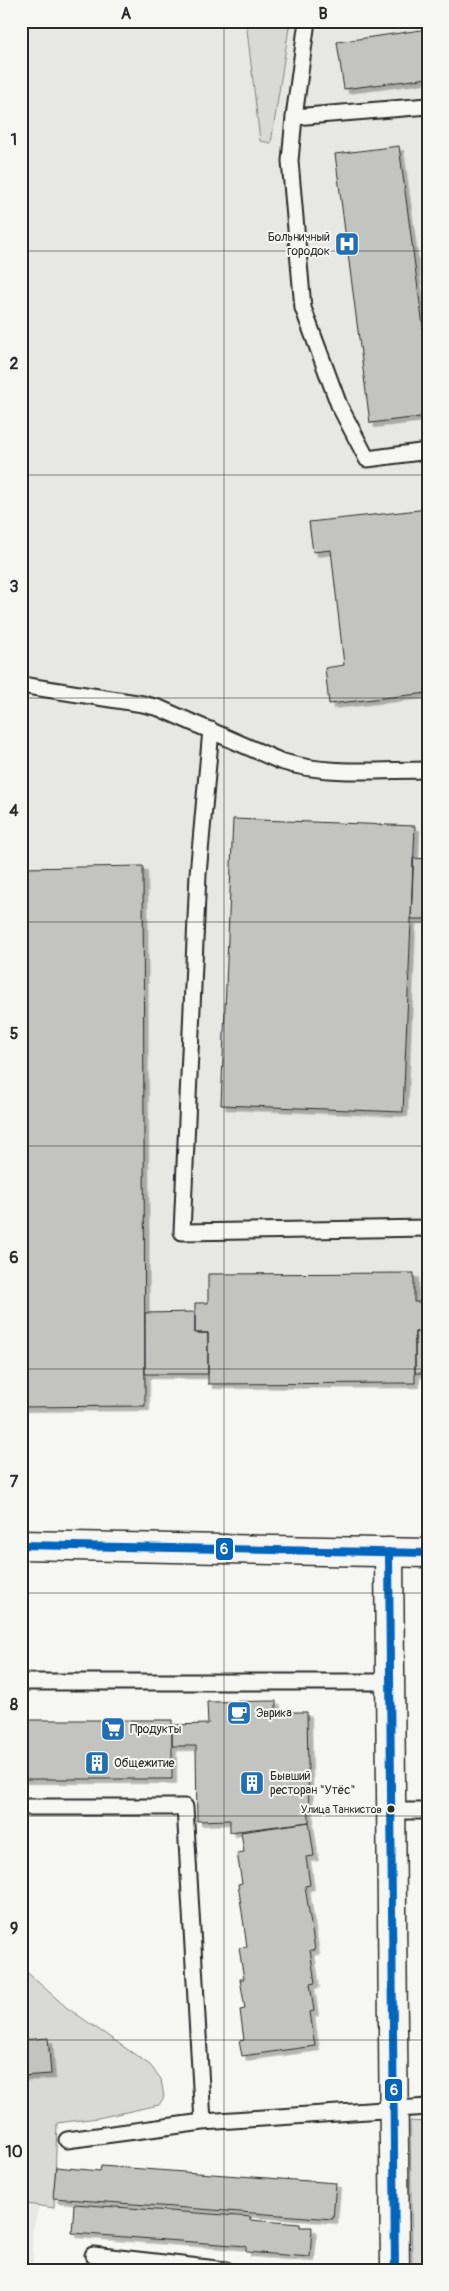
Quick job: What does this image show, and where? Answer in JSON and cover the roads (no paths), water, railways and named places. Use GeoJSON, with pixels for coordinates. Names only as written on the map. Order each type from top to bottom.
{"type":"FeatureCollection","features":[{"type":"Feature","properties":{"kind":"street"},"geometry":{"type":"LineString","coordinates":[[21,1545],[428,1553]]}},
{"type":"Feature","properties":{"kind":"street"},"geometry":{"type":"LineString","coordinates":[[389,1552],[394,2270]]}},
{"type":"Feature","properties":{"kind":"lane"},"geometry":{"type":"LineString","coordinates":[[307,21],[290,161],[303,308],[339,404],[367,459],[428,451]]}},
{"type":"Feature","properties":{"kind":"lane"},"geometry":{"type":"LineString","coordinates":[[294,117],[428,106]]}},
{"type":"Feature","properties":{"kind":"lane"},"geometry":{"type":"LineString","coordinates":[[21,685],[142,704],[174,714],[297,766],[335,770],[428,770]]}},
{"type":"Feature","properties":{"kind":"lane"},"geometry":{"type":"LineString","coordinates":[[211,730],[198,874],[182,1232],[428,1228]]}},
{"type":"Feature","properties":{"kind":"lane"},"geometry":{"type":"LineString","coordinates":[[21,1682],[390,1682]]}},
{"type":"Feature","properties":{"kind":"lane"},"geometry":{"type":"LineString","coordinates":[[21,1808],[184,1807],[203,2122]]}},
{"type":"Feature","properties":{"kind":"lane"},"geometry":{"type":"LineString","coordinates":[[391,1810],[428,1810]]}},
{"type":"Feature","properties":{"kind":"lane"},"geometry":{"type":"LineString","coordinates":[[67,2140],[203,2122],[428,2107]]}},
{"type":"Feature","properties":{"kind":"lane"},"geometry":{"type":"LineString","coordinates":[[93,2255],[226,2270]]}},
{"type":"Feature","properties":{"kind":"place","name":"Больничный городок"},"geometry":{"type":"Point","coordinates":[347,244]}},
{"type":"Feature","properties":{"kind":"place","name":"Эврика"},"geometry":{"type":"Point","coordinates":[239,1713]}},
{"type":"Feature","properties":{"kind":"place","name":"Продукты"},"geometry":{"type":"Point","coordinates":[113,1729]}},
{"type":"Feature","properties":{"kind":"place","name":"Общежитие"},"geometry":{"type":"Point","coordinates":[97,1763]}},
{"type":"Feature","properties":{"kind":"place","name":"Бывший ресторан \"Утёс\""},"geometry":{"type":"Point","coordinates":[252,1783]}},
{"type":"Feature","properties":{"kind":"place","name":"Улица Танкистов"},"geometry":{"type":"Point","coordinates":[391,1809]}}]}
